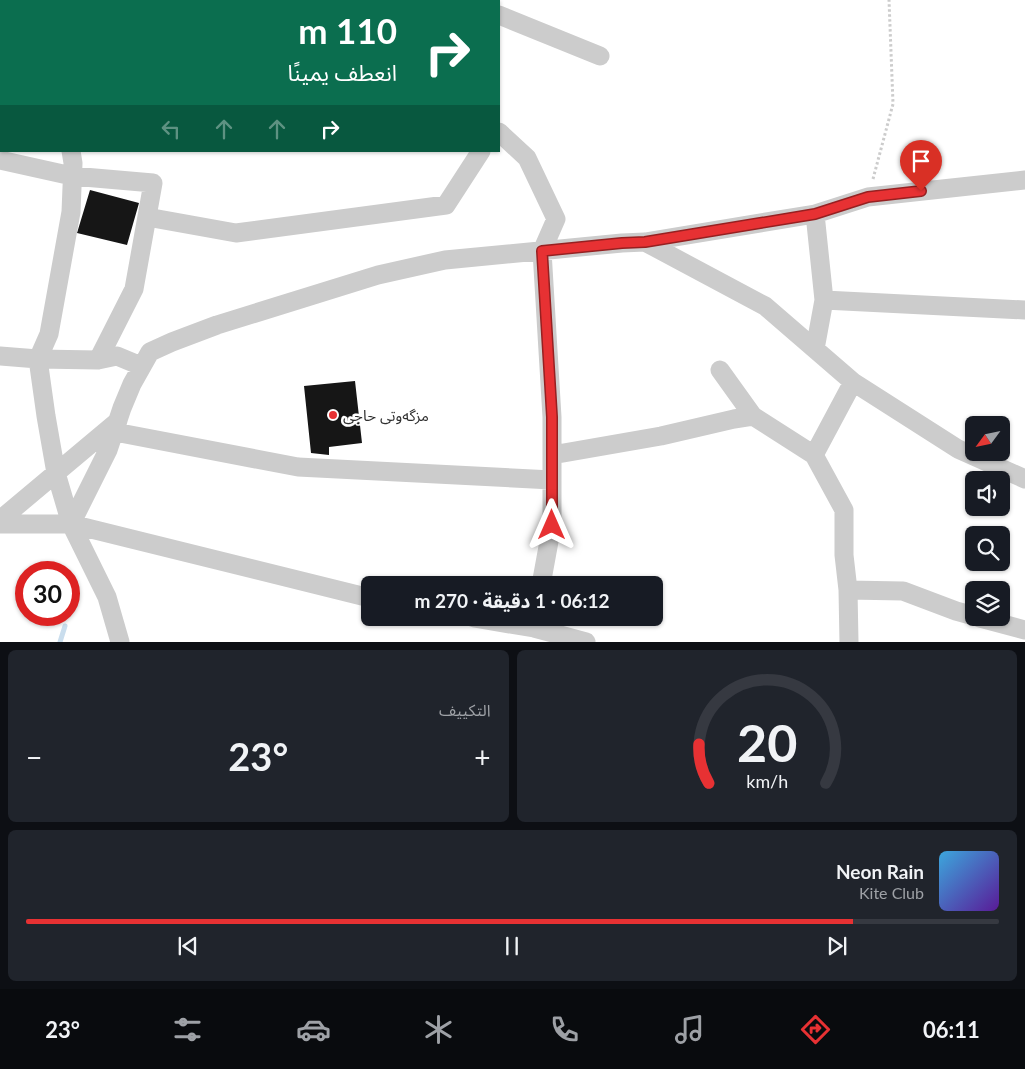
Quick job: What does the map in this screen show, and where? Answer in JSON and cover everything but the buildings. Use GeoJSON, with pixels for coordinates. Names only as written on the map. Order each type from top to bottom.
{"type":"FeatureCollection","features":[{"type":"Feature","properties":{"kind":"street"},"geometry":{"type":"LineString","coordinates":[[500,15],[600,56]]}},
{"type":"Feature","properties":{"kind":"street"},"geometry":{"type":"LineString","coordinates":[[500,133],[527,158],[556,219],[542,251],[552,417],[552,525],[543,576]]}},
{"type":"Feature","properties":{"kind":"street"},"geometry":{"type":"LineString","coordinates":[[71,152],[71,212],[49,334],[38,360],[56,473],[71,524],[106,596],[120,642]]}},
{"type":"Feature","properties":{"kind":"street"},"geometry":{"type":"LineString","coordinates":[[147,217],[236,233],[446,205],[481,152]]}},
{"type":"Feature","properties":{"kind":"street"},"geometry":{"type":"LineString","coordinates":[[0,160],[72,176],[153,183],[134,289],[98,360]]}},
{"type":"Feature","properties":{"kind":"street"},"geometry":{"type":"LineString","coordinates":[[71,524],[108,450],[132,384],[150,352],[217,325],[378,275],[445,260],[645,242],[815,214],[868,197],[1025,180]]}},
{"type":"Feature","properties":{"kind":"street"},"geometry":{"type":"LineString","coordinates":[[815,214],[824,300],[815,349]]}},
{"type":"Feature","properties":{"kind":"street"},"geometry":{"type":"LineString","coordinates":[[645,242],[765,306],[853,382],[958,449],[1025,479]]}},
{"type":"Feature","properties":{"kind":"street"},"geometry":{"type":"LineString","coordinates":[[824,300],[1025,310]]}},
{"type":"Feature","properties":{"kind":"street"},"geometry":{"type":"LineString","coordinates":[[0,356],[38,360],[98,360],[117,356],[141,366]]}},
{"type":"Feature","properties":{"kind":"street"},"geometry":{"type":"LineString","coordinates":[[720,370],[753,416],[814,455],[844,510],[844,555],[848,590],[849,642]]}},
{"type":"Feature","properties":{"kind":"street"},"geometry":{"type":"LineString","coordinates":[[814,455],[853,382]]}},
{"type":"Feature","properties":{"kind":"street"},"geometry":{"type":"LineString","coordinates":[[552,455],[661,436],[753,416]]}},
{"type":"Feature","properties":{"kind":"street"},"geometry":{"type":"LineString","coordinates":[[0,522],[56,473],[116,427],[298,467],[552,480]]}},
{"type":"Feature","properties":{"kind":"street"},"geometry":{"type":"LineString","coordinates":[[0,522],[71,524],[361,596]]}},
{"type":"Feature","properties":{"kind":"street"},"geometry":{"type":"LineString","coordinates":[[848,590],[903,591],[965,614]]}},
{"type":"Feature","properties":{"kind":"street"},"geometry":{"type":"LineString","coordinates":[[543,626],[586,642]]}},
{"type":"Feature","properties":{"kind":"street"},"geometry":{"type":"LineString","coordinates":[[1010,626],[1025,630]]}},
{"type":"Feature","properties":{"kind":"path"},"geometry":{"type":"LineString","coordinates":[[868,197],[893,104],[889,0]]}},
{"type":"Feature","properties":{"kind":"waterway"},"geometry":{"type":"LineString","coordinates":[[60,642],[65,626]]}},
{"type":"Feature","properties":{"kind":"place","name":"مزگەوتی حاجی"},"geometry":{"type":"Point","coordinates":[333,415]}},
{"type":"Feature","properties":{"kind":"route"},"geometry":{"type":"LineString","coordinates":[[552,525],[552,417],[542,251],[645,242],[815,214],[868,197],[921,191]]}}]}
